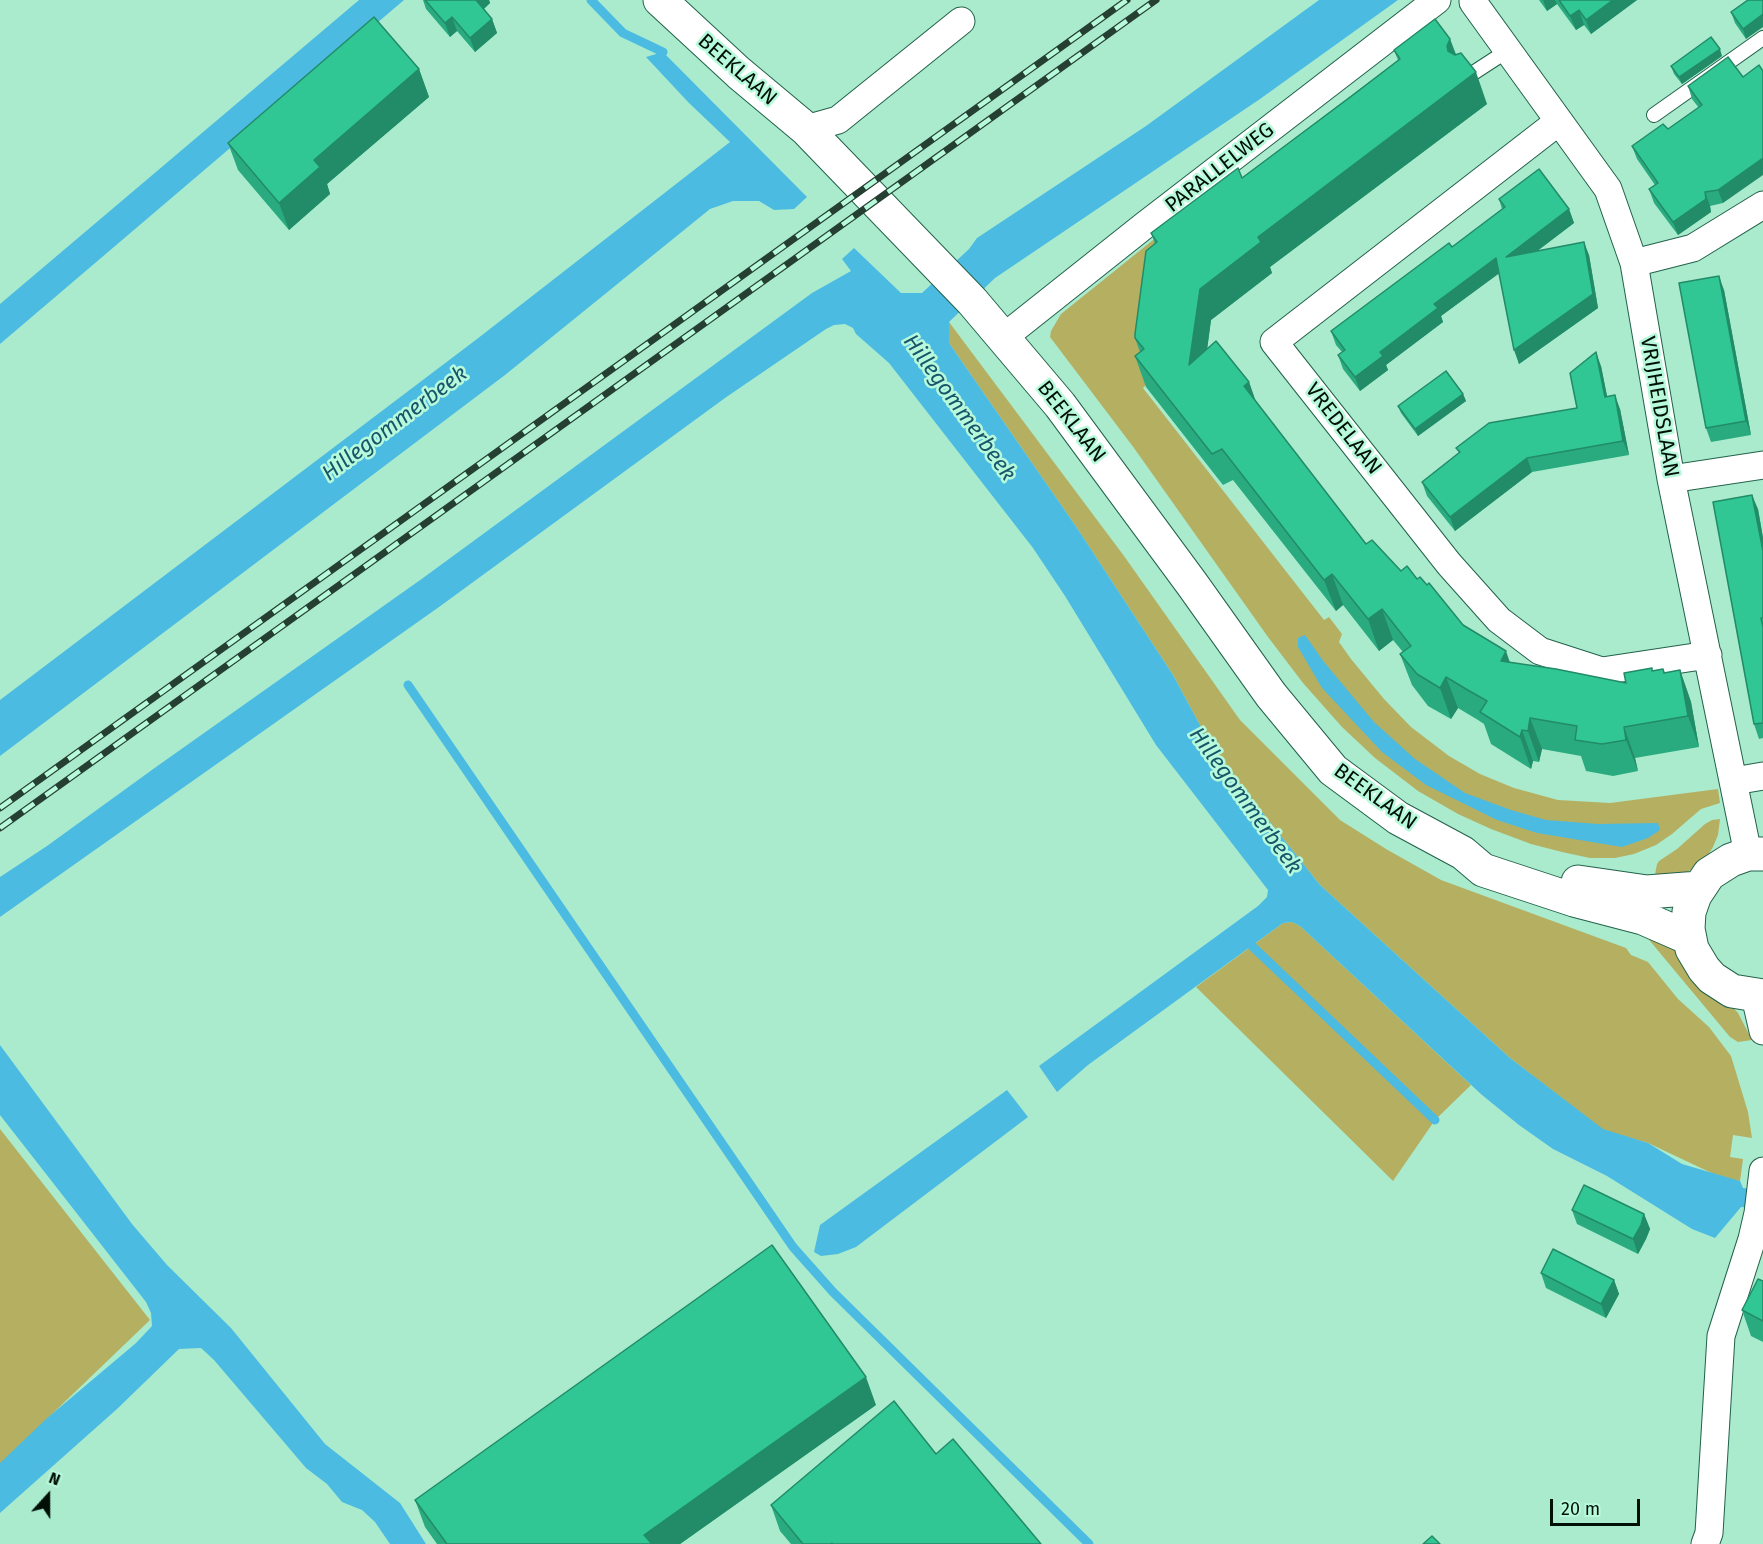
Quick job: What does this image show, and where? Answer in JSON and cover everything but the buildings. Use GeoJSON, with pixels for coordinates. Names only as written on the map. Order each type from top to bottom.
{"type":"FeatureCollection","features":[{"type":"Feature","properties":{"kind":"main road","name":"BEEKLAAN"},"geometry":{"type":"LineString","coordinates":[[660,0],[739,73],[806,129],[944,271],[1004,337],[1060,405],[1271,695],[1333,770],[1398,818],[1463,853],[1483,870],[1574,900],[1643,918],[1689,938]]}},
{"type":"Feature","properties":{"kind":"main road","name":"BEEKLAAN"},"geometry":{"type":"LineString","coordinates":[[1463,853],[1580,883],[1647,892],[1698,888]]}},
{"type":"Feature","properties":{"kind":"main road"},"geometry":{"type":"LineString","coordinates":[[1756,854],[1723,864],[1709,874],[1698,888],[1689,912],[1689,938],[1697,960],[1712,978],[1732,991],[1759,996]]}},
{"type":"Feature","properties":{"kind":"street","name":"PARALLELWEG"},"geometry":{"type":"LineString","coordinates":[[1004,337],[1437,0]]}},
{"type":"Feature","properties":{"kind":"street","name":"VRIJHEIDSLAAN"},"geometry":{"type":"LineString","coordinates":[[1473,2],[1608,189],[1634,263],[1671,479],[1734,781],[1756,854]]}},
{"type":"Feature","properties":{"kind":"street"},"geometry":{"type":"LineString","coordinates":[[806,129],[838,120],[961,21]]}},
{"type":"Feature","properties":{"kind":"street","name":"VREDELAAN"},"geometry":{"type":"LineString","coordinates":[[1558,122],[1274,342],[1449,564],[1499,620],[1540,651],[1602,671],[1708,655]]}},
{"type":"Feature","properties":{"kind":"street"},"geometry":{"type":"LineString","coordinates":[[1634,263],[1693,249],[1763,205]]}},
{"type":"Feature","properties":{"kind":"street"},"geometry":{"type":"LineString","coordinates":[[1671,479],[1763,465]]}},
{"type":"Feature","properties":{"kind":"street"},"geometry":{"type":"LineString","coordinates":[[1734,781],[1763,776]]}},
{"type":"Feature","properties":{"kind":"street"},"geometry":{"type":"LineString","coordinates":[[1759,996],[1763,1031]]}},
{"type":"Feature","properties":{"kind":"street"},"geometry":{"type":"LineString","coordinates":[[1705,1544],[1709,1533],[1721,1336],[1758,1213],[1762,1177]]}},
{"type":"Feature","properties":{"kind":"lane"},"geometry":{"type":"LineString","coordinates":[[1653,116],[1763,38]]}},
{"type":"Feature","properties":{"kind":"lane"},"geometry":{"type":"LineString","coordinates":[[1467,77],[1507,51]]}},
{"type":"Feature","properties":{"kind":"shaded area"},"geometry":{"type":"Polygon","coordinates":[[[1163,232],[1150,381],[1143,388],[1324,620],[1329,617],[1342,634],[1339,642],[1351,659],[1411,727],[1449,756],[1480,774],[1514,788],[1558,800],[1610,803],[1718,789],[1720,803],[1701,809],[1656,845],[1634,854],[1615,858],[1590,858],[1531,844],[1458,814],[1418,791],[1375,758],[1342,727],[1303,683],[1268,637],[1134,448],[1050,337],[1061,314],[1163,232]]]}},
{"type":"Feature","properties":{"kind":"shaded area"},"geometry":{"type":"Polygon","coordinates":[[[949,322],[1124,556],[1240,720],[1340,820],[1441,880],[1626,948],[1631,955],[1648,962],[1678,999],[1709,1027],[1731,1056],[1748,1112],[1752,1138],[1733,1135],[1730,1157],[1743,1159],[1740,1181],[1720,1177],[1648,1143],[1603,1130],[1510,1058],[1320,885],[1215,753],[1173,675],[1077,528],[949,343],[949,322]]]}},
{"type":"Feature","properties":{"kind":"shaded area"},"geometry":{"type":"Polygon","coordinates":[[[1720,819],[1718,835],[1706,858],[1682,875],[1654,880],[1659,861],[1677,849],[1705,824],[1720,819]]]}},
{"type":"Feature","properties":{"kind":"shaded area"},"geometry":{"type":"Polygon","coordinates":[[[1292,922],[1300,926],[1471,1085],[1435,1120],[1393,1181],[1196,987],[1283,923],[1292,922]]]}},
{"type":"Feature","properties":{"kind":"shaded area"},"geometry":{"type":"Polygon","coordinates":[[[1645,935],[1674,945],[1738,1013],[1752,1040],[1738,1042],[1730,1037],[1645,935]]]}},
{"type":"Feature","properties":{"kind":"shaded area"},"geometry":{"type":"Polygon","coordinates":[[[0,1129],[150,1320],[0,1464],[0,1129]]]}},
{"type":"Feature","properties":{"kind":"water"},"geometry":{"type":"Polygon","coordinates":[[[359,0],[404,0],[0,344],[0,304],[359,0]]]}},
{"type":"Feature","properties":{"kind":"water","name":"Hillegommerbeek"},"geometry":{"type":"Polygon","coordinates":[[[1319,0],[1398,0],[1260,99],[995,278],[949,322],[949,343],[1077,528],[1173,675],[1215,753],[1320,885],[1510,1058],[1603,1129],[1648,1143],[1682,1164],[1740,1181],[1743,1188],[1763,1190],[1763,1209],[1741,1207],[1715,1238],[1692,1229],[1607,1176],[1553,1149],[1482,1095],[1300,926],[1292,922],[1283,923],[1088,1065],[1057,1092],[1039,1066],[1258,906],[1267,897],[1268,890],[1156,745],[1033,548],[889,363],[856,334],[853,328],[845,324],[834,325],[826,329],[725,398],[439,607],[0,917],[0,877],[47,846],[423,578],[812,293],[851,271],[842,259],[854,248],[901,293],[922,293],[969,249],[977,238],[1146,126],[1319,0]]]}},
{"type":"Feature","properties":{"kind":"water","name":"Hillegommerbeek"},"geometry":{"type":"Polygon","coordinates":[[[663,52],[807,197],[794,209],[774,210],[759,201],[733,201],[710,209],[505,375],[0,756],[0,700],[477,339],[730,142],[646,57],[663,52]]]}},
{"type":"Feature","properties":{"kind":"water"},"geometry":{"type":"Polygon","coordinates":[[[1305,635],[1324,662],[1374,722],[1415,759],[1465,793],[1546,820],[1598,824],[1658,823],[1660,830],[1648,838],[1622,847],[1537,833],[1497,820],[1426,785],[1382,752],[1322,688],[1298,647],[1298,638],[1305,635]]]}},
{"type":"Feature","properties":{"kind":"water"},"geometry":{"type":"Polygon","coordinates":[[[0,1045],[132,1224],[167,1265],[231,1328],[325,1444],[400,1503],[426,1544],[390,1544],[375,1522],[362,1510],[342,1502],[327,1484],[306,1468],[214,1360],[201,1348],[179,1349],[117,1409],[0,1513],[0,1463],[46,1419],[136,1343],[152,1326],[151,1313],[146,1302],[0,1115],[0,1045]]]}},
{"type":"Feature","properties":{"kind":"water"},"geometry":{"type":"Polygon","coordinates":[[[1007,1090],[1028,1117],[856,1247],[838,1254],[821,1256],[814,1252],[820,1225],[1007,1090]]]}},
{"type":"Feature","properties":{"kind":"waterway"},"geometry":{"type":"LineString","coordinates":[[591,0],[623,33],[663,52]]}},
{"type":"Feature","properties":{"kind":"waterway"},"geometry":{"type":"LineString","coordinates":[[408,685],[793,1247],[833,1292],[1089,1544]]}},
{"type":"Feature","properties":{"kind":"waterway"},"geometry":{"type":"LineString","coordinates":[[1252,946],[1435,1120]]}},
{"type":"Feature","properties":{"kind":"railway"},"geometry":{"type":"LineString","coordinates":[[0,808],[1127,0]]}},
{"type":"Feature","properties":{"kind":"railway"},"geometry":{"type":"LineString","coordinates":[[0,828],[1156,0]]}}]}
